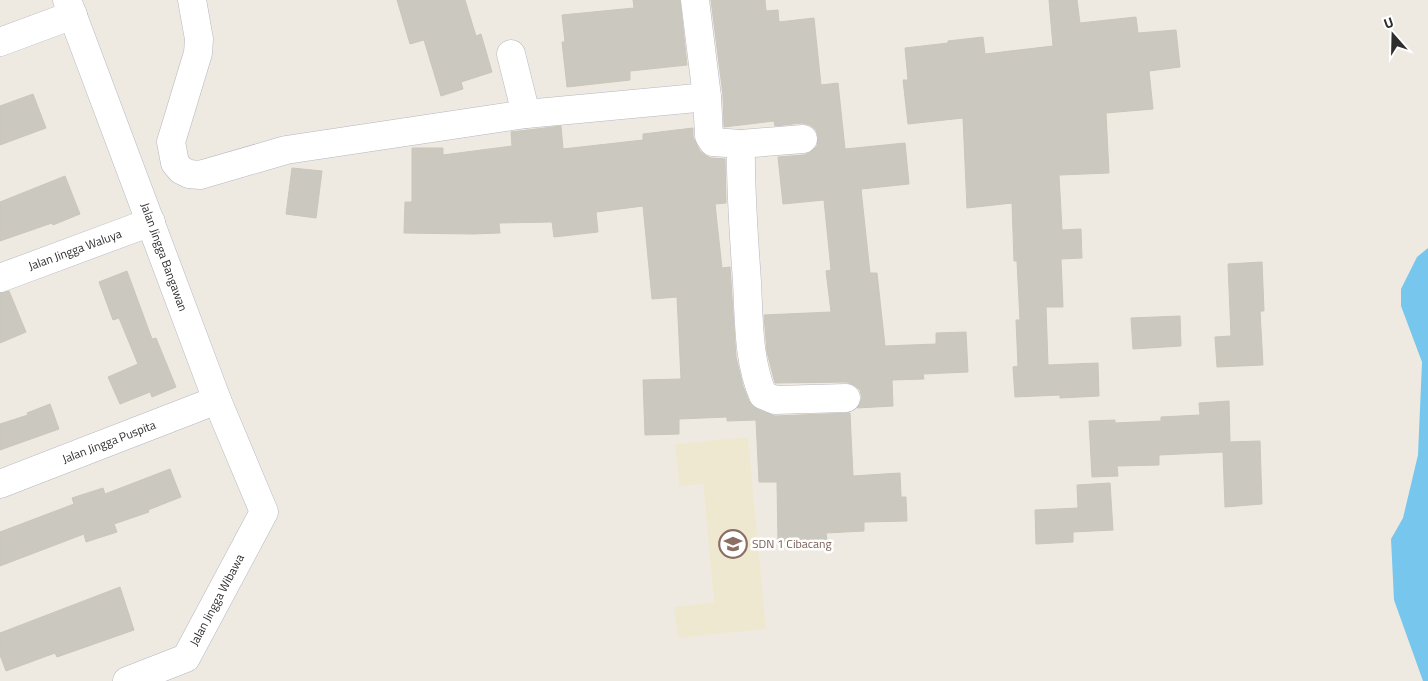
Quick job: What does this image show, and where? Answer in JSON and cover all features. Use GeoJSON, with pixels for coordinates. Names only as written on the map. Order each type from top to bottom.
{"type":"FeatureCollection","features":[{"type":"Feature","properties":{"kind":"street"},"geometry":{"type":"LineString","coordinates":[[192,0],[199,46],[171,142],[172,156],[175,164],[180,170],[189,174],[200,175],[286,150],[526,114],[707,97]]}},
{"type":"Feature","properties":{"kind":"street"},"geometry":{"type":"LineString","coordinates":[[696,0],[707,97],[709,136],[711,140],[716,143],[741,144],[803,139]]}},
{"type":"Feature","properties":{"kind":"street"},"geometry":{"type":"LineString","coordinates":[[0,42],[70,8]]}},
{"type":"Feature","properties":{"kind":"street","name":"Jalan Jingga Bangawan"},"geometry":{"type":"LineString","coordinates":[[70,8],[217,400],[264,512]]}},
{"type":"Feature","properties":{"kind":"street"},"geometry":{"type":"LineString","coordinates":[[511,54],[526,114]]}},
{"type":"Feature","properties":{"kind":"street"},"geometry":{"type":"LineString","coordinates":[[741,144],[740,182],[748,298],[753,364],[758,384],[764,395],[775,400],[846,398]]}},
{"type":"Feature","properties":{"kind":"street","name":"Jalan Jingga Waluya"},"geometry":{"type":"LineString","coordinates":[[0,278],[151,222]]}},
{"type":"Feature","properties":{"kind":"street","name":"Jalan Jingga Puspita"},"geometry":{"type":"LineString","coordinates":[[0,484],[217,400]]}},
{"type":"Feature","properties":{"kind":"street","name":"Jalan Jingga Wibawa"},"geometry":{"type":"LineString","coordinates":[[127,681],[186,658],[264,512]]}},
{"type":"Feature","properties":{"kind":"shaded area","name":"SDN 1 Cibacang"},"geometry":{"type":"Polygon","coordinates":[[[748,437],[766,629],[678,638],[674,607],[714,602],[703,484],[679,486],[675,444],[748,437]]]}},
{"type":"Feature","properties":{"kind":"water"},"geometry":{"type":"Polygon","coordinates":[[[1428,248],[1428,681],[1423,681],[1394,600],[1391,539],[1403,518],[1418,455],[1422,362],[1401,306],[1401,289],[1417,257],[1428,248]]]}},
{"type":"Feature","properties":{"kind":"building"},"geometry":{"type":"Polygon","coordinates":[[[397,0],[465,0],[476,36],[481,34],[492,72],[461,82],[463,89],[441,96],[424,40],[410,44],[397,0]]]}},
{"type":"Feature","properties":{"kind":"building"},"geometry":{"type":"Polygon","coordinates":[[[633,0],[680,0],[687,65],[630,71],[630,80],[567,87],[562,42],[565,42],[562,15],[634,8],[633,0]]]}},
{"type":"Feature","properties":{"kind":"building"},"geometry":{"type":"Polygon","coordinates":[[[711,0],[765,0],[766,11],[778,10],[779,22],[814,18],[821,85],[838,83],[845,149],[905,143],[909,184],[861,189],[870,273],[877,273],[885,346],[936,344],[936,333],[966,332],[968,372],[923,374],[924,379],[892,380],[893,406],[857,408],[862,398],[860,390],[846,382],[775,383],[767,352],[764,315],[831,312],[826,271],[831,270],[824,200],[783,204],[778,157],[804,155],[811,152],[817,146],[818,137],[816,130],[810,125],[802,123],[775,126],[774,121],[724,127],[723,95],[711,0]]]}},
{"type":"Feature","properties":{"kind":"building"},"geometry":{"type":"Polygon","coordinates":[[[1049,0],[1077,0],[1080,23],[1136,17],[1138,33],[1176,30],[1180,67],[1149,71],[1153,109],[1106,113],[1109,173],[1059,175],[1062,230],[1081,229],[1082,258],[1061,259],[1063,307],[1046,307],[1048,365],[1098,363],[1099,396],[1060,398],[1060,395],[1015,397],[1013,367],[1018,366],[1016,320],[1020,320],[1017,261],[1014,261],[1012,203],[967,208],[963,118],[908,124],[903,80],[908,80],[905,48],[983,37],[985,54],[1053,46],[1049,0]]]}},
{"type":"Feature","properties":{"kind":"building"},"geometry":{"type":"Polygon","coordinates":[[[33,94],[46,128],[0,145],[0,106],[33,94]]]}},
{"type":"Feature","properties":{"kind":"building"},"geometry":{"type":"Polygon","coordinates":[[[561,126],[563,149],[643,140],[643,134],[693,128],[693,137],[700,151],[711,158],[725,159],[726,203],[715,204],[722,268],[730,267],[736,357],[743,386],[749,401],[757,409],[775,416],[850,413],[853,476],[900,473],[901,497],[906,497],[907,521],[864,522],[864,531],[826,533],[827,540],[778,542],[777,482],[759,482],[756,420],[727,421],[727,417],[679,419],[679,434],[645,435],[643,380],[681,379],[677,297],[652,299],[643,206],[596,212],[598,232],[554,237],[552,222],[499,223],[500,233],[404,233],[405,202],[412,202],[412,148],[443,148],[443,155],[512,146],[511,132],[561,126]]]}},
{"type":"Feature","properties":{"kind":"building"},"geometry":{"type":"Polygon","coordinates":[[[292,168],[322,171],[316,218],[286,214],[292,168]]]}},
{"type":"Feature","properties":{"kind":"building"},"geometry":{"type":"Polygon","coordinates":[[[65,176],[80,214],[53,225],[52,223],[0,241],[0,202],[65,176]]]}},
{"type":"Feature","properties":{"kind":"building"},"geometry":{"type":"Polygon","coordinates":[[[1262,262],[1264,311],[1260,311],[1263,365],[1217,367],[1215,337],[1231,336],[1228,264],[1262,262]]]}},
{"type":"Feature","properties":{"kind":"building"},"geometry":{"type":"Polygon","coordinates":[[[127,271],[152,339],[156,338],[176,387],[152,397],[150,392],[120,404],[108,377],[138,364],[119,318],[113,320],[99,282],[127,271]]]}},
{"type":"Feature","properties":{"kind":"building"},"geometry":{"type":"Polygon","coordinates":[[[9,291],[26,332],[0,343],[0,293],[9,291]]]}},
{"type":"Feature","properties":{"kind":"building"},"geometry":{"type":"Polygon","coordinates":[[[1180,316],[1181,346],[1133,349],[1131,318],[1180,316]]]}},
{"type":"Feature","properties":{"kind":"building"},"geometry":{"type":"Polygon","coordinates":[[[1229,401],[1230,442],[1260,441],[1262,504],[1225,507],[1223,452],[1159,455],[1159,465],[1117,466],[1118,476],[1092,477],[1089,421],[1115,420],[1115,423],[1161,421],[1161,417],[1200,415],[1199,403],[1229,401]]]}},
{"type":"Feature","properties":{"kind":"building"},"geometry":{"type":"Polygon","coordinates":[[[50,404],[59,429],[0,450],[0,424],[28,415],[27,413],[50,404]]]}},
{"type":"Feature","properties":{"kind":"building"},"geometry":{"type":"Polygon","coordinates":[[[170,469],[181,497],[148,510],[149,512],[114,524],[117,532],[86,542],[84,534],[0,566],[0,532],[74,504],[72,498],[103,488],[105,494],[170,469]]]}},
{"type":"Feature","properties":{"kind":"building"},"geometry":{"type":"Polygon","coordinates":[[[1110,483],[1113,530],[1073,532],[1073,542],[1036,544],[1035,510],[1078,508],[1077,485],[1110,483]]]}},
{"type":"Feature","properties":{"kind":"building"},"geometry":{"type":"Polygon","coordinates":[[[120,587],[134,630],[57,657],[55,653],[6,671],[0,655],[0,633],[120,587]]]}},
{"type":"Feature","properties":{"kind":"place","name":"SDN 1 Cibacang"},"geometry":{"type":"Point","coordinates":[733,544]}}]}
